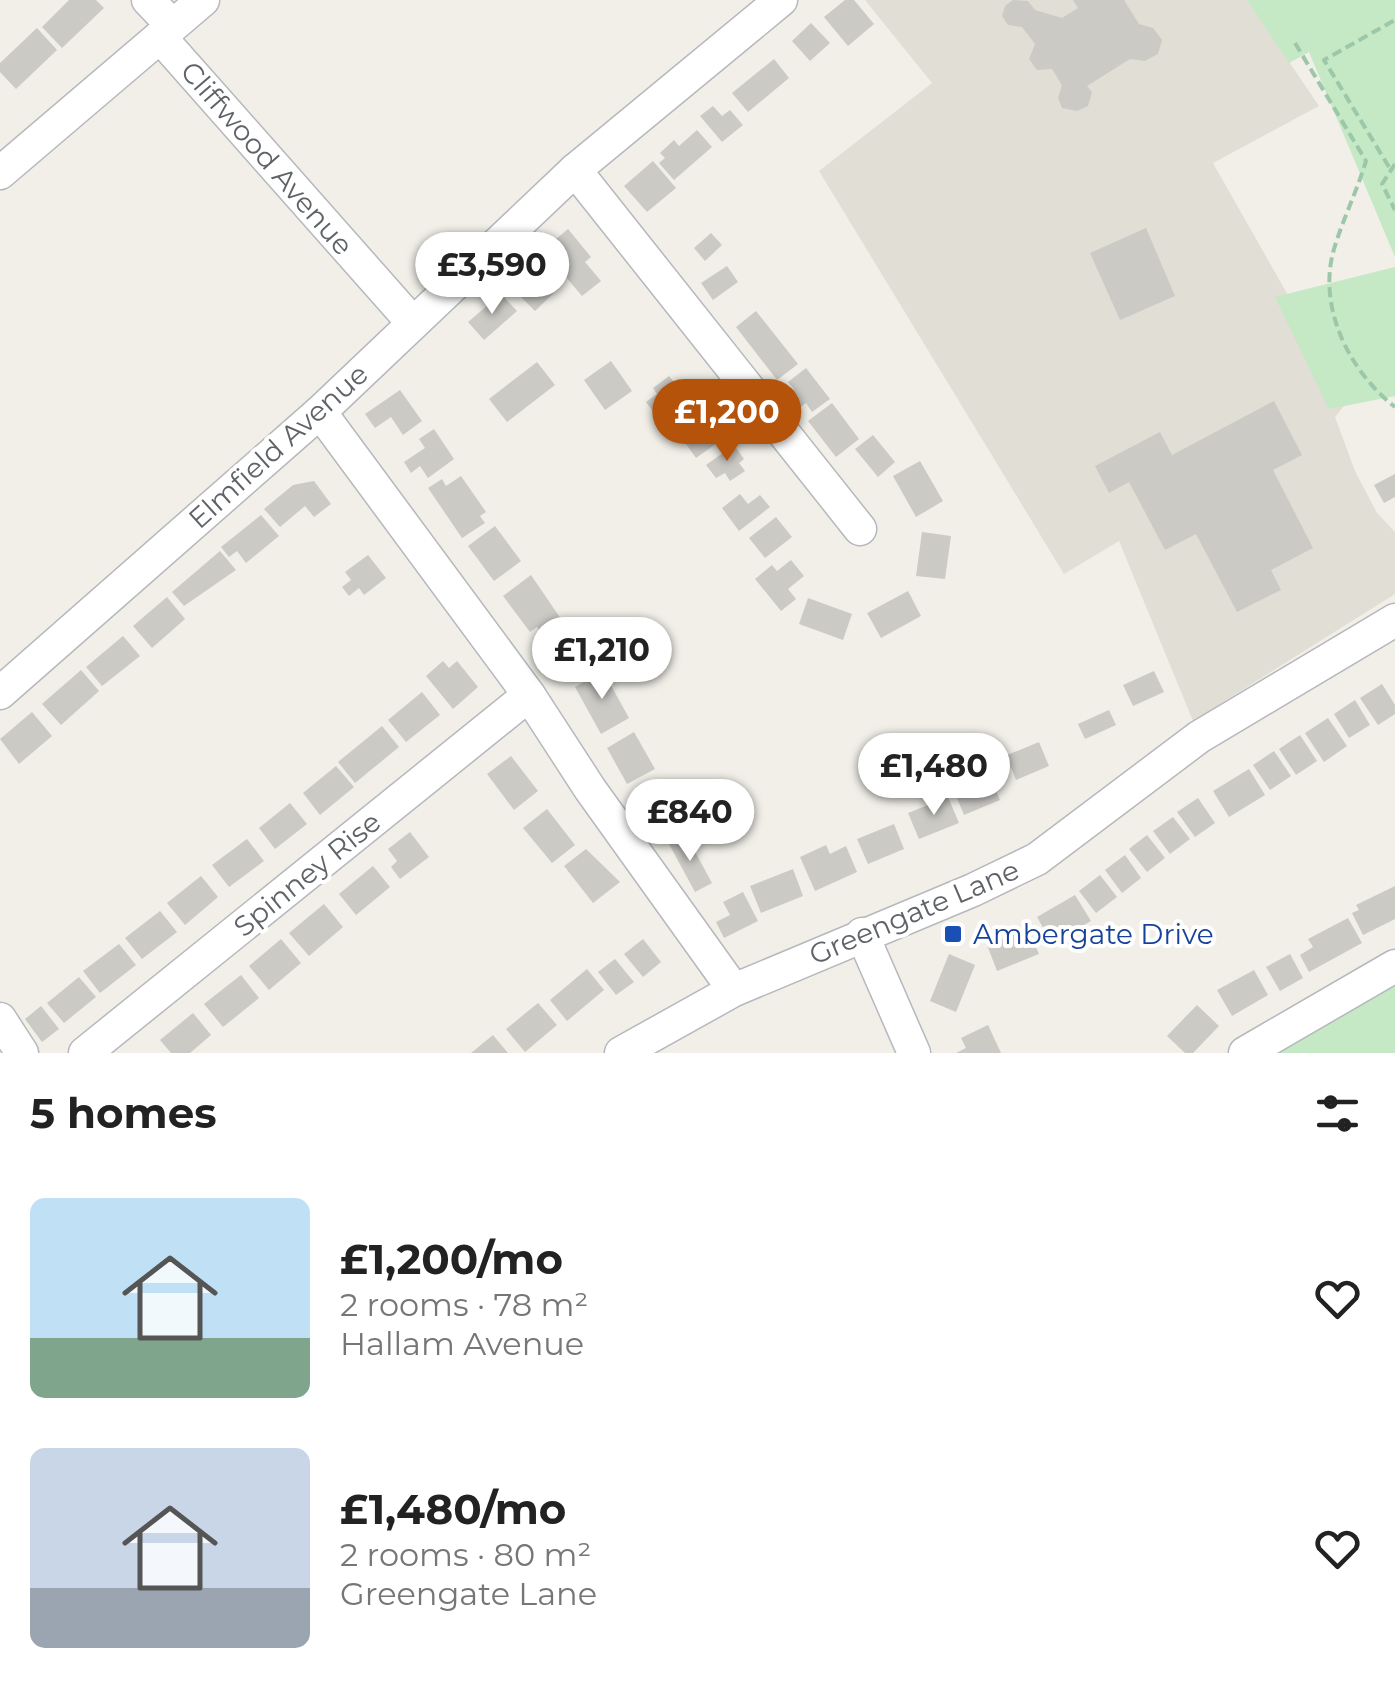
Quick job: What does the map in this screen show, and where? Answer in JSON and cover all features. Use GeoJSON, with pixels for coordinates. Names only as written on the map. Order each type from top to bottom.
{"type":"FeatureCollection","features":[{"type":"Feature","properties":{"kind":"street","name":"Cliffwood Avenue"},"geometry":{"type":"LineString","coordinates":[[148,0],[166,31],[413,324]]}},
{"type":"Feature","properties":{"kind":"street"},"geometry":{"type":"LineString","coordinates":[[0,173],[202,0]]}},
{"type":"Feature","properties":{"kind":"street","name":"Elmfield Avenue"},"geometry":{"type":"LineString","coordinates":[[0,693],[320,412],[575,170],[781,0]]}},
{"type":"Feature","properties":{"kind":"street"},"geometry":{"type":"LineString","coordinates":[[575,170],[860,529]]}},
{"type":"Feature","properties":{"kind":"street"},"geometry":{"type":"LineString","coordinates":[[320,412],[530,695],[590,789],[734,990]]}},
{"type":"Feature","properties":{"kind":"street","name":"Greengate Lane"},"geometry":{"type":"LineString","coordinates":[[621,1053],[734,990],[973,890],[1037,858],[1199,737],[1395,620]]}},
{"type":"Feature","properties":{"kind":"street","name":"Spinney Rise"},"geometry":{"type":"LineString","coordinates":[[85,1053],[530,695]]}},
{"type":"Feature","properties":{"kind":"street"},"geometry":{"type":"LineString","coordinates":[[862,934],[914,1053]]}},
{"type":"Feature","properties":{"kind":"street"},"geometry":{"type":"LineString","coordinates":[[1244,1053],[1395,966]]}},
{"type":"Feature","properties":{"kind":"street"},"geometry":{"type":"LineString","coordinates":[[0,1019],[22,1053]]}},
{"type":"Feature","properties":{"kind":"path"},"geometry":{"type":"LineString","coordinates":[[1389,168],[1324,60],[1395,20]]}},
{"type":"Feature","properties":{"kind":"path"},"geometry":{"type":"LineString","coordinates":[[1295,43],[1366,161],[1334,252],[1329,298],[1336,326],[1354,360],[1395,407]]}},
{"type":"Feature","properties":{"kind":"path"},"geometry":{"type":"LineString","coordinates":[[1395,164],[1382,184],[1395,210]]}},
{"type":"Feature","properties":{"kind":"shaded area"},"geometry":{"type":"Polygon","coordinates":[[[865,0],[1247,0],[1319,106],[1213,163],[1348,401],[1335,417],[1355,471],[1377,513],[1395,532],[1395,594],[1193,721],[1119,541],[1064,574],[819,171],[932,83],[865,0]]]}},
{"type":"Feature","properties":{"kind":"green space"},"geometry":{"type":"Polygon","coordinates":[[[1247,0],[1395,0],[1395,257],[1309,52],[1289,63],[1247,0]]]}},
{"type":"Feature","properties":{"kind":"green space"},"geometry":{"type":"Polygon","coordinates":[[[1395,267],[1395,396],[1329,409],[1275,297],[1395,267]]]}},
{"type":"Feature","properties":{"kind":"green space"},"geometry":{"type":"Polygon","coordinates":[[[1395,966],[1395,1053],[1245,1053],[1395,966]]]}},
{"type":"Feature","properties":{"kind":"building"},"geometry":{"type":"Polygon","coordinates":[[[69,0],[96,0],[104,8],[62,48],[42,27],[69,0]]]}},
{"type":"Feature","properties":{"kind":"building"},"geometry":{"type":"Polygon","coordinates":[[[845,0],[854,0],[874,24],[848,46],[824,17],[845,0]]]}},
{"type":"Feature","properties":{"kind":"building"},"geometry":{"type":"Polygon","coordinates":[[[1013,0],[1028,1],[1035,10],[1062,18],[1078,8],[1073,0],[1124,0],[1139,24],[1153,28],[1162,40],[1158,54],[1145,61],[1130,59],[1087,86],[1092,92],[1088,106],[1077,111],[1062,108],[1058,98],[1062,85],[1052,69],[1037,70],[1029,59],[1035,44],[1022,27],[1008,25],[1002,16],[1005,6],[1013,0]]]}},
{"type":"Feature","properties":{"kind":"building"},"geometry":{"type":"Polygon","coordinates":[[[811,23],[830,43],[810,61],[792,41],[811,23]]]}},
{"type":"Feature","properties":{"kind":"building"},"geometry":{"type":"Polygon","coordinates":[[[37,28],[57,50],[16,89],[0,72],[0,63],[37,28]]]}},
{"type":"Feature","properties":{"kind":"building"},"geometry":{"type":"Polygon","coordinates":[[[774,59],[789,78],[748,112],[732,93],[774,59]]]}},
{"type":"Feature","properties":{"kind":"building"},"geometry":{"type":"Polygon","coordinates":[[[713,106],[722,116],[730,110],[743,125],[722,142],[700,116],[713,106]]]}},
{"type":"Feature","properties":{"kind":"building"},"geometry":{"type":"Polygon","coordinates":[[[697,130],[712,147],[674,180],[659,163],[665,158],[660,153],[674,140],[679,146],[697,130]]]}},
{"type":"Feature","properties":{"kind":"building"},"geometry":{"type":"Polygon","coordinates":[[[653,161],[676,188],[647,212],[624,186],[653,161]]]}},
{"type":"Feature","properties":{"kind":"building"},"geometry":{"type":"Polygon","coordinates":[[[1146,228],[1175,296],[1120,320],[1090,253],[1146,228]]]}},
{"type":"Feature","properties":{"kind":"building"},"geometry":{"type":"Polygon","coordinates":[[[568,229],[591,257],[585,262],[601,281],[582,296],[543,250],[568,229]]]}},
{"type":"Feature","properties":{"kind":"building"},"geometry":{"type":"Polygon","coordinates":[[[711,233],[722,245],[705,261],[694,248],[711,233]]]}},
{"type":"Feature","properties":{"kind":"building"},"geometry":{"type":"Polygon","coordinates":[[[535,260],[561,286],[535,311],[509,285],[535,260]]]}},
{"type":"Feature","properties":{"kind":"building"},"geometry":{"type":"Polygon","coordinates":[[[727,266],[738,282],[713,300],[701,283],[727,266]]]}},
{"type":"Feature","properties":{"kind":"building"},"geometry":{"type":"Polygon","coordinates":[[[501,294],[517,311],[484,340],[468,322],[501,294]]]}},
{"type":"Feature","properties":{"kind":"building"},"geometry":{"type":"Polygon","coordinates":[[[756,311],[798,364],[777,380],[736,327],[756,311]]]}},
{"type":"Feature","properties":{"kind":"building"},"geometry":{"type":"Polygon","coordinates":[[[611,361],[632,391],[605,410],[584,380],[611,361]]]}},
{"type":"Feature","properties":{"kind":"building"},"geometry":{"type":"Polygon","coordinates":[[[537,362],[555,385],[507,422],[489,399],[537,362]]]}},
{"type":"Feature","properties":{"kind":"building"},"geometry":{"type":"Polygon","coordinates":[[[806,368],[830,399],[812,412],[806,403],[799,408],[788,393],[794,389],[788,382],[806,368]]]}},
{"type":"Feature","properties":{"kind":"building"},"geometry":{"type":"Polygon","coordinates":[[[669,376],[681,391],[690,384],[700,397],[663,425],[646,402],[657,394],[653,388],[669,376]]]}},
{"type":"Feature","properties":{"kind":"building"},"geometry":{"type":"Polygon","coordinates":[[[400,390],[422,421],[403,435],[391,417],[375,428],[365,414],[400,390]]]}},
{"type":"Feature","properties":{"kind":"building"},"geometry":{"type":"Polygon","coordinates":[[[1274,401],[1302,455],[1273,470],[1313,548],[1271,570],[1281,590],[1237,612],[1196,534],[1165,550],[1129,482],[1109,493],[1095,466],[1160,432],[1172,455],[1274,401]]]}},
{"type":"Feature","properties":{"kind":"building"},"geometry":{"type":"Polygon","coordinates":[[[832,403],[859,439],[836,457],[808,421],[832,403]]]}},
{"type":"Feature","properties":{"kind":"building"},"geometry":{"type":"Polygon","coordinates":[[[696,420],[704,432],[712,427],[721,440],[696,458],[678,433],[696,420]]]}},
{"type":"Feature","properties":{"kind":"building"},"geometry":{"type":"Polygon","coordinates":[[[434,429],[454,459],[428,478],[420,466],[411,473],[404,462],[425,448],[419,439],[434,429]]]}},
{"type":"Feature","properties":{"kind":"building"},"geometry":{"type":"Polygon","coordinates":[[[873,435],[895,462],[878,477],[855,449],[873,435]]]}},
{"type":"Feature","properties":{"kind":"building"},"geometry":{"type":"Polygon","coordinates":[[[734,445],[744,459],[739,463],[745,471],[730,481],[725,473],[716,478],[706,465],[734,445]]]}},
{"type":"Feature","properties":{"kind":"building"},"geometry":{"type":"Polygon","coordinates":[[[920,461],[943,501],[916,517],[893,476],[920,461]]]}},
{"type":"Feature","properties":{"kind":"building"},"geometry":{"type":"Polygon","coordinates":[[[1395,474],[1395,497],[1384,503],[1374,485],[1395,474]]]}},
{"type":"Feature","properties":{"kind":"building"},"geometry":{"type":"Polygon","coordinates":[[[461,476],[486,512],[480,516],[485,523],[462,538],[428,488],[442,479],[446,486],[461,476]]]}},
{"type":"Feature","properties":{"kind":"building"},"geometry":{"type":"Polygon","coordinates":[[[314,481],[331,504],[314,517],[305,506],[280,527],[264,509],[293,485],[314,481]]]}},
{"type":"Feature","properties":{"kind":"building"},"geometry":{"type":"Polygon","coordinates":[[[740,494],[748,504],[760,495],[770,507],[739,531],[722,508],[740,494]]]}},
{"type":"Feature","properties":{"kind":"building"},"geometry":{"type":"Polygon","coordinates":[[[261,515],[279,536],[246,563],[237,551],[229,557],[221,547],[261,515]]]}},
{"type":"Feature","properties":{"kind":"building"},"geometry":{"type":"Polygon","coordinates":[[[776,517],[792,537],[765,558],[749,538],[776,517]]]}},
{"type":"Feature","properties":{"kind":"building"},"geometry":{"type":"Polygon","coordinates":[[[495,526],[521,561],[494,581],[468,546],[495,526]]]}},
{"type":"Feature","properties":{"kind":"building"},"geometry":{"type":"Polygon","coordinates":[[[922,532],[951,536],[945,579],[916,576],[922,532]]]}},
{"type":"Feature","properties":{"kind":"building"},"geometry":{"type":"Polygon","coordinates":[[[220,551],[236,570],[184,606],[172,592],[220,551]]]}},
{"type":"Feature","properties":{"kind":"building"},"geometry":{"type":"Polygon","coordinates":[[[368,555],[386,578],[364,595],[359,588],[349,596],[342,587],[351,580],[345,572],[368,555]]]}},
{"type":"Feature","properties":{"kind":"building"},"geometry":{"type":"Polygon","coordinates":[[[791,560],[804,576],[788,589],[796,599],[781,611],[755,579],[772,565],[777,571],[791,560]]]}},
{"type":"Feature","properties":{"kind":"building"},"geometry":{"type":"Polygon","coordinates":[[[531,575],[561,619],[542,633],[537,627],[530,632],[503,596],[531,575]]]}},
{"type":"Feature","properties":{"kind":"building"},"geometry":{"type":"Polygon","coordinates":[[[908,591],[921,616],[881,638],[867,613],[908,591]]]}},
{"type":"Feature","properties":{"kind":"building"},"geometry":{"type":"Polygon","coordinates":[[[167,597],[185,619],[152,648],[133,626],[167,597]]]}},
{"type":"Feature","properties":{"kind":"building"},"geometry":{"type":"Polygon","coordinates":[[[808,598],[852,614],[843,640],[799,624],[808,598]]]}},
{"type":"Feature","properties":{"kind":"building"},"geometry":{"type":"Polygon","coordinates":[[[567,627],[591,659],[565,679],[541,647],[567,627]]]}},
{"type":"Feature","properties":{"kind":"building"},"geometry":{"type":"Polygon","coordinates":[[[123,636],[140,656],[102,686],[86,667],[123,636]]]}},
{"type":"Feature","properties":{"kind":"building"},"geometry":{"type":"Polygon","coordinates":[[[443,661],[449,668],[457,661],[478,687],[453,709],[426,676],[443,661]]]}},
{"type":"Feature","properties":{"kind":"building"},"geometry":{"type":"Polygon","coordinates":[[[81,670],[99,691],[61,725],[42,704],[81,670]]]}},
{"type":"Feature","properties":{"kind":"building"},"geometry":{"type":"Polygon","coordinates":[[[603,671],[629,718],[601,734],[575,687],[603,671]]]}},
{"type":"Feature","properties":{"kind":"building"},"geometry":{"type":"Polygon","coordinates":[[[1154,671],[1164,692],[1133,706],[1123,685],[1154,671]]]}},
{"type":"Feature","properties":{"kind":"building"},"geometry":{"type":"Polygon","coordinates":[[[1382,684],[1395,705],[1395,714],[1378,725],[1360,698],[1382,684]]]}},
{"type":"Feature","properties":{"kind":"building"},"geometry":{"type":"Polygon","coordinates":[[[422,692],[440,715],[406,742],[388,720],[422,692]]]}},
{"type":"Feature","properties":{"kind":"building"},"geometry":{"type":"Polygon","coordinates":[[[1355,700],[1370,725],[1349,738],[1334,714],[1355,700]]]}},
{"type":"Feature","properties":{"kind":"building"},"geometry":{"type":"Polygon","coordinates":[[[1109,710],[1116,725],[1085,739],[1078,724],[1109,710]]]}},
{"type":"Feature","properties":{"kind":"building"},"geometry":{"type":"Polygon","coordinates":[[[32,712],[52,736],[19,764],[0,739],[32,712]]]}},
{"type":"Feature","properties":{"kind":"building"},"geometry":{"type":"Polygon","coordinates":[[[1328,718],[1347,746],[1324,762],[1305,733],[1328,718]]]}},
{"type":"Feature","properties":{"kind":"building"},"geometry":{"type":"Polygon","coordinates":[[[382,726],[399,747],[355,783],[338,762],[382,726]]]}},
{"type":"Feature","properties":{"kind":"building"},"geometry":{"type":"Polygon","coordinates":[[[634,732],[655,769],[627,784],[607,748],[634,732]]]}},
{"type":"Feature","properties":{"kind":"building"},"geometry":{"type":"Polygon","coordinates":[[[1300,735],[1317,761],[1296,775],[1279,749],[1300,735]]]}},
{"type":"Feature","properties":{"kind":"building"},"geometry":{"type":"Polygon","coordinates":[[[1039,742],[1049,766],[1016,780],[1011,767],[1000,772],[995,760],[1039,742]]]}},
{"type":"Feature","properties":{"kind":"building"},"geometry":{"type":"Polygon","coordinates":[[[1274,751],[1291,776],[1270,790],[1253,765],[1274,751]]]}},
{"type":"Feature","properties":{"kind":"building"},"geometry":{"type":"Polygon","coordinates":[[[511,756],[538,791],[514,810],[487,774],[511,756]]]}},
{"type":"Feature","properties":{"kind":"building"},"geometry":{"type":"Polygon","coordinates":[[[336,766],[354,787],[320,815],[303,793],[336,766]]]}},
{"type":"Feature","properties":{"kind":"building"},"geometry":{"type":"Polygon","coordinates":[[[1249,769],[1265,795],[1229,817],[1213,791],[1249,769]]]}},
{"type":"Feature","properties":{"kind":"building"},"geometry":{"type":"Polygon","coordinates":[[[989,774],[1000,800],[964,815],[957,798],[979,788],[976,780],[989,774]]]}},
{"type":"Feature","properties":{"kind":"building"},"geometry":{"type":"Polygon","coordinates":[[[662,783],[684,821],[657,836],[635,799],[662,783]]]}},
{"type":"Feature","properties":{"kind":"building"},"geometry":{"type":"Polygon","coordinates":[[[948,797],[959,823],[919,839],[908,813],[948,797]]]}},
{"type":"Feature","properties":{"kind":"building"},"geometry":{"type":"Polygon","coordinates":[[[1198,798],[1215,823],[1195,837],[1177,812],[1198,798]]]}},
{"type":"Feature","properties":{"kind":"building"},"geometry":{"type":"Polygon","coordinates":[[[290,803],[307,824],[275,849],[259,828],[290,803]]]}},
{"type":"Feature","properties":{"kind":"building"},"geometry":{"type":"Polygon","coordinates":[[[547,809],[575,845],[552,863],[523,828],[547,809]]]}},
{"type":"Feature","properties":{"kind":"building"},"geometry":{"type":"Polygon","coordinates":[[[1173,817],[1190,839],[1170,854],[1153,831],[1173,817]]]}},
{"type":"Feature","properties":{"kind":"building"},"geometry":{"type":"Polygon","coordinates":[[[894,824],[904,849],[868,864],[857,839],[894,824]]]}},
{"type":"Feature","properties":{"kind":"building"},"geometry":{"type":"Polygon","coordinates":[[[410,832],[429,857],[400,879],[391,867],[397,861],[388,849],[410,832]]]}},
{"type":"Feature","properties":{"kind":"building"},"geometry":{"type":"Polygon","coordinates":[[[686,835],[712,883],[695,892],[669,844],[686,835]]]}},
{"type":"Feature","properties":{"kind":"building"},"geometry":{"type":"Polygon","coordinates":[[[1147,835],[1165,858],[1147,872],[1129,849],[1147,835]]]}},
{"type":"Feature","properties":{"kind":"building"},"geometry":{"type":"Polygon","coordinates":[[[247,839],[264,861],[229,887],[212,865],[247,839]]]}},
{"type":"Feature","properties":{"kind":"building"},"geometry":{"type":"Polygon","coordinates":[[[826,845],[830,854],[846,846],[857,872],[815,891],[800,857],[826,845]]]}},
{"type":"Feature","properties":{"kind":"building"},"geometry":{"type":"Polygon","coordinates":[[[586,849],[620,882],[593,903],[564,866],[586,849]]]}},
{"type":"Feature","properties":{"kind":"building"},"geometry":{"type":"Polygon","coordinates":[[[1125,855],[1141,878],[1122,893],[1105,870],[1125,855]]]}},
{"type":"Feature","properties":{"kind":"building"},"geometry":{"type":"Polygon","coordinates":[[[373,866],[390,887],[356,915],[339,894],[373,866]]]}},
{"type":"Feature","properties":{"kind":"building"},"geometry":{"type":"Polygon","coordinates":[[[793,869],[803,896],[761,913],[750,886],[793,869]]]}},
{"type":"Feature","properties":{"kind":"building"},"geometry":{"type":"Polygon","coordinates":[[[1100,875],[1117,897],[1096,913],[1079,891],[1100,875]]]}},
{"type":"Feature","properties":{"kind":"building"},"geometry":{"type":"Polygon","coordinates":[[[201,876],[218,897],[185,925],[167,903],[201,876]]]}},
{"type":"Feature","properties":{"kind":"building"},"geometry":{"type":"Polygon","coordinates":[[[1395,886],[1395,919],[1363,935],[1352,913],[1359,910],[1356,905],[1395,886]]]}},
{"type":"Feature","properties":{"kind":"building"},"geometry":{"type":"Polygon","coordinates":[[[743,892],[758,921],[724,938],[716,922],[730,915],[723,902],[743,892]]]}},
{"type":"Feature","properties":{"kind":"building"},"geometry":{"type":"Polygon","coordinates":[[[1075,895],[1091,921],[1052,943],[1037,917],[1075,895]]]}},
{"type":"Feature","properties":{"kind":"building"},"geometry":{"type":"Polygon","coordinates":[[[324,904],[343,927],[309,956],[289,933],[324,904]]]}},
{"type":"Feature","properties":{"kind":"building"},"geometry":{"type":"Polygon","coordinates":[[[160,911],[177,932],[142,959],[125,938],[160,911]]]}},
{"type":"Feature","properties":{"kind":"building"},"geometry":{"type":"Polygon","coordinates":[[[1348,918],[1362,943],[1309,972],[1300,955],[1313,947],[1308,939],[1348,918]]]}},
{"type":"Feature","properties":{"kind":"building"},"geometry":{"type":"Polygon","coordinates":[[[1028,929],[1039,954],[997,971],[987,945],[1028,929]]]}},
{"type":"Feature","properties":{"kind":"building"},"geometry":{"type":"Polygon","coordinates":[[[281,939],[301,963],[269,990],[249,966],[281,939]]]}},
{"type":"Feature","properties":{"kind":"building"},"geometry":{"type":"Polygon","coordinates":[[[643,939],[661,962],[643,977],[624,954],[643,939]]]}},
{"type":"Feature","properties":{"kind":"building"},"geometry":{"type":"Polygon","coordinates":[[[119,944],[136,965],[100,993],[83,971],[119,944]]]}},
{"type":"Feature","properties":{"kind":"building"},"geometry":{"type":"Polygon","coordinates":[[[949,954],[975,965],[956,1012],[930,1001],[949,954]]]}},
{"type":"Feature","properties":{"kind":"building"},"geometry":{"type":"Polygon","coordinates":[[[1290,954],[1303,978],[1280,991],[1266,967],[1290,954]]]}},
{"type":"Feature","properties":{"kind":"building"},"geometry":{"type":"Polygon","coordinates":[[[615,959],[634,982],[616,995],[598,972],[615,959]]]}},
{"type":"Feature","properties":{"kind":"building"},"geometry":{"type":"Polygon","coordinates":[[[587,969],[604,990],[567,1021],[550,1000],[587,969]]]}},
{"type":"Feature","properties":{"kind":"building"},"geometry":{"type":"Polygon","coordinates":[[[1254,970],[1268,995],[1232,1016],[1217,990],[1254,970]]]}},
{"type":"Feature","properties":{"kind":"building"},"geometry":{"type":"Polygon","coordinates":[[[241,975],[259,998],[223,1027],[204,1004],[241,975]]]}},
{"type":"Feature","properties":{"kind":"building"},"geometry":{"type":"Polygon","coordinates":[[[79,977],[96,997],[64,1023],[47,1003],[79,977]]]}},
{"type":"Feature","properties":{"kind":"building"},"geometry":{"type":"Polygon","coordinates":[[[538,1003],[557,1025],[525,1052],[506,1029],[538,1003]]]}},
{"type":"Feature","properties":{"kind":"building"},"geometry":{"type":"Polygon","coordinates":[[[1197,1005],[1219,1026],[1193,1053],[1185,1053],[1167,1036],[1197,1005]]]}},
{"type":"Feature","properties":{"kind":"building"},"geometry":{"type":"Polygon","coordinates":[[[41,1006],[59,1029],[42,1042],[25,1019],[41,1006]]]}},
{"type":"Feature","properties":{"kind":"building"},"geometry":{"type":"Polygon","coordinates":[[[193,1013],[211,1035],[190,1053],[171,1053],[160,1040],[193,1013]]]}},
{"type":"Feature","properties":{"kind":"building"},"geometry":{"type":"Polygon","coordinates":[[[988,1025],[1001,1053],[956,1053],[966,1048],[961,1038],[988,1025]]]}},
{"type":"Feature","properties":{"kind":"building"},"geometry":{"type":"Polygon","coordinates":[[[493,1035],[508,1053],[471,1053],[493,1035]]]}},
{"type":"Feature","properties":{"kind":"place","name":"Ambergate Drive"},"geometry":{"type":"Point","coordinates":[953,934]}}]}
